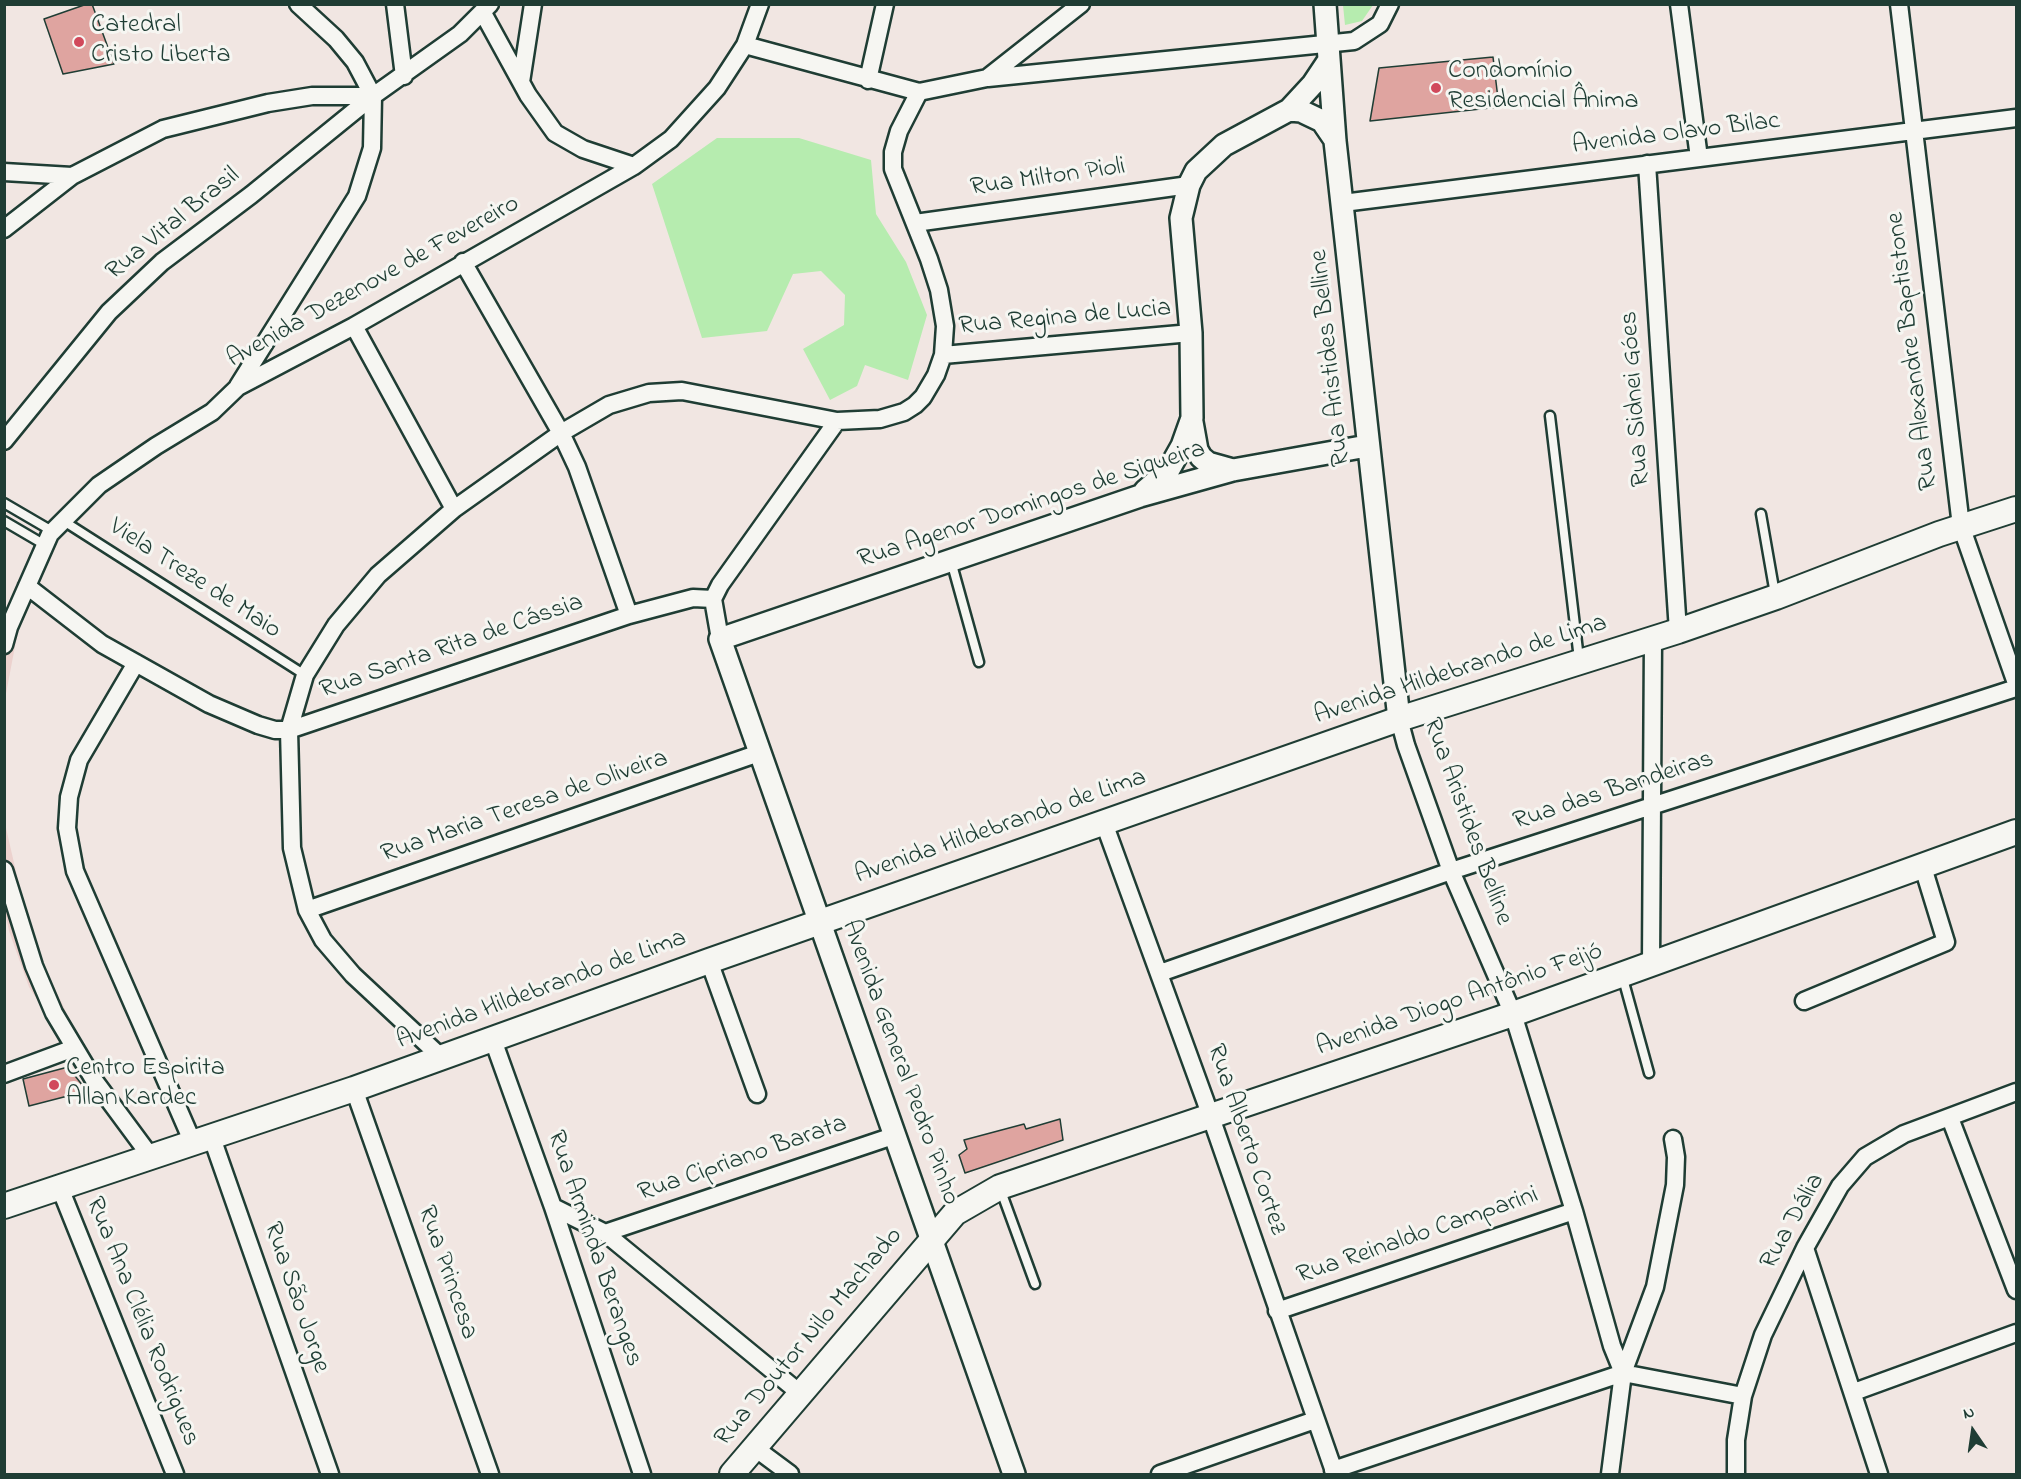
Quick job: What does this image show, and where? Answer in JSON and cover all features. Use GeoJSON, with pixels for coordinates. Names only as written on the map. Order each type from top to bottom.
{"type":"FeatureCollection","features":[{"type":"Feature","properties":{"kind":"main road","name":"Avenida Hildebrando de Lima"},"geometry":{"type":"LineString","coordinates":[[4,1206],[354,1089],[709,961],[1399,719],[1678,631],[1776,597],[1961,526],[2016,508]]}},
{"type":"Feature","properties":{"kind":"main road","name":"Avenida Diogo Antônio Feijó"},"geometry":{"type":"LineString","coordinates":[[932,1238],[955,1213],[1000,1187],[1513,1014],[1922,864],[2016,832]]}},
{"type":"Feature","properties":{"kind":"main road","name":"Rua Doutor Nilo Machado"},"geometry":{"type":"LineString","coordinates":[[732,1474],[932,1238]]}},
{"type":"Feature","properties":{"kind":"street"},"geometry":{"type":"LineString","coordinates":[[238,387],[357,196],[372,148],[373,96],[355,62],[336,39],[298,4]]}},
{"type":"Feature","properties":{"kind":"street"},"geometry":{"type":"LineString","coordinates":[[395,4],[404,76]]}},
{"type":"Feature","properties":{"kind":"street"},"geometry":{"type":"LineString","coordinates":[[521,82],[533,4]]}},
{"type":"Feature","properties":{"kind":"street","name":"Avenida Dezenove de Fevereiro"},"geometry":{"type":"LineString","coordinates":[[4,645],[27,586],[53,532],[99,485],[156,446],[212,412],[238,387],[354,326],[634,166],[671,139],[701,109],[745,45],[760,4]]}},
{"type":"Feature","properties":{"kind":"street"},"geometry":{"type":"LineString","coordinates":[[868,80],[885,4]]}},
{"type":"Feature","properties":{"kind":"street"},"geometry":{"type":"LineString","coordinates":[[987,78],[1081,4]]}},
{"type":"Feature","properties":{"kind":"street","name":"Rua Aristides Belline"},"geometry":{"type":"LineString","coordinates":[[1325,4],[1335,141],[1399,719],[1451,871],[1513,1014],[1574,1211],[1612,1346],[1623,1373],[1610,1474]]}},
{"type":"Feature","properties":{"kind":"street"},"geometry":{"type":"LineString","coordinates":[[745,45],[919,92],[987,78],[1328,52],[1368,34],[1380,24],[1390,4]]}},
{"type":"Feature","properties":{"kind":"street"},"geometry":{"type":"LineString","coordinates":[[1679,4],[1699,158]]}},
{"type":"Feature","properties":{"kind":"street","name":"Rua Alexandre Baptistone"},"geometry":{"type":"LineString","coordinates":[[1899,4],[1961,526],[2016,683]]}},
{"type":"Feature","properties":{"kind":"street"},"geometry":{"type":"LineString","coordinates":[[487,9],[521,82],[542,118],[555,133],[583,149],[634,166]]}},
{"type":"Feature","properties":{"kind":"street","name":"Rua Vital Brasil"},"geometry":{"type":"LineString","coordinates":[[4,441],[109,312],[162,262],[251,195],[373,96],[460,34],[487,9]]}},
{"type":"Feature","properties":{"kind":"street"},"geometry":{"type":"LineString","coordinates":[[1233,470],[1208,462],[1197,450],[1192,418],[1191,333],[1181,218],[1189,185],[1196,171],[1224,145],[1289,110],[1313,84],[1328,52]]}},
{"type":"Feature","properties":{"kind":"street"},"geometry":{"type":"LineString","coordinates":[[442,1058],[353,975],[323,940],[307,910],[292,848],[289,730],[304,675],[336,625],[378,575],[454,509],[561,434],[609,405],[669,390],[837,421],[880,419],[904,412],[923,397],[943,355],[945,326],[939,290],[915,223],[896,179],[893,152],[899,131],[919,92]]}},
{"type":"Feature","properties":{"kind":"street"},"geometry":{"type":"LineString","coordinates":[[4,229],[72,176],[163,129],[222,112],[312,96],[373,96]]}},
{"type":"Feature","properties":{"kind":"street"},"geometry":{"type":"LineString","coordinates":[[1289,110],[1307,113],[1322,121],[1335,141]]}},
{"type":"Feature","properties":{"kind":"street","name":"Avenida Olavo Bilac"},"geometry":{"type":"LineString","coordinates":[[1343,203],[2016,118]]}},
{"type":"Feature","properties":{"kind":"street","name":"Rua Sidnei Góes"},"geometry":{"type":"LineString","coordinates":[[1647,164],[1678,631]]}},
{"type":"Feature","properties":{"kind":"street"},"geometry":{"type":"LineString","coordinates":[[4,172],[72,176]]}},
{"type":"Feature","properties":{"kind":"street","name":"Rua Milton Pioli"},"geometry":{"type":"LineString","coordinates":[[915,223],[1189,185]]}},
{"type":"Feature","properties":{"kind":"street"},"geometry":{"type":"LineString","coordinates":[[463,262],[561,434],[577,467],[629,615]]}},
{"type":"Feature","properties":{"kind":"street"},"geometry":{"type":"LineString","coordinates":[[354,326],[454,509]]}},
{"type":"Feature","properties":{"kind":"street","name":"Rua Regina de Lucia"},"geometry":{"type":"LineString","coordinates":[[943,355],[1191,333]]}},
{"type":"Feature","properties":{"kind":"street"},"geometry":{"type":"LineString","coordinates":[[1140,496],[1168,471],[1182,446],[1192,418]]}},
{"type":"Feature","properties":{"kind":"street"},"geometry":{"type":"LineString","coordinates":[[713,599],[720,585],[837,421]]}},
{"type":"Feature","properties":{"kind":"street","name":"Rua Agenor Domingos de Siqueira"},"geometry":{"type":"LineString","coordinates":[[720,639],[1140,496],[1233,470],[1367,446]]}},
{"type":"Feature","properties":{"kind":"street","name":"Rua Santa Rita de Cássia"},"geometry":{"type":"LineString","coordinates":[[27,586],[102,644],[209,704],[258,725],[289,730],[629,615],[693,598],[713,599]]}},
{"type":"Feature","properties":{"kind":"street","name":"Avenida General Pedro Pinho"},"geometry":{"type":"LineString","coordinates":[[713,599],[720,639],[759,753],[1014,1474]]}},
{"type":"Feature","properties":{"kind":"street"},"geometry":{"type":"LineString","coordinates":[[1651,964],[1653,639]]}},
{"type":"Feature","properties":{"kind":"street","name":"Rua São Jorge"},"geometry":{"type":"LineString","coordinates":[[136,663],[79,760],[69,797],[67,828],[75,871],[203,1140],[330,1474]]}},
{"type":"Feature","properties":{"kind":"street","name":"Rua das Bandeiras"},"geometry":{"type":"LineString","coordinates":[[1160,973],[1451,871],[2016,688]]}},
{"type":"Feature","properties":{"kind":"street","name":"Rua Maria Teresa de Oliveira"},"geometry":{"type":"LineString","coordinates":[[307,910],[759,753]]}},
{"type":"Feature","properties":{"kind":"street","name":"Rua Alberto Cortez"},"geometry":{"type":"LineString","coordinates":[[1104,823],[1160,973],[1334,1472]]}},
{"type":"Feature","properties":{"kind":"street"},"geometry":{"type":"LineString","coordinates":[[1804,1001],[1946,942],[1922,864]]}},
{"type":"Feature","properties":{"kind":"street"},"geometry":{"type":"LineString","coordinates":[[4,870],[34,966],[54,1013],[74,1048],[151,1157]]}},
{"type":"Feature","properties":{"kind":"street"},"geometry":{"type":"LineString","coordinates":[[709,961],[757,1094]]}},
{"type":"Feature","properties":{"kind":"street","name":"Rua Arminda Beranges"},"geometry":{"type":"LineString","coordinates":[[493,1040],[553,1207],[642,1474]]}},
{"type":"Feature","properties":{"kind":"street"},"geometry":{"type":"LineString","coordinates":[[4,1074],[74,1048]]}},
{"type":"Feature","properties":{"kind":"street","name":"Rua Princesa"},"geometry":{"type":"LineString","coordinates":[[354,1089],[490,1474]]}},
{"type":"Feature","properties":{"kind":"street","name":"Rua Dália"},"geometry":{"type":"LineString","coordinates":[[1736,1474],[1736,1440],[1743,1396],[1763,1335],[1804,1248],[1840,1186],[1865,1157],[1905,1134],[2016,1092]]}},
{"type":"Feature","properties":{"kind":"street"},"geometry":{"type":"LineString","coordinates":[[1950,1118],[2016,1290]]}},
{"type":"Feature","properties":{"kind":"street","name":"Rua Cipriano Barata"},"geometry":{"type":"LineString","coordinates":[[606,1233],[896,1135]]}},
{"type":"Feature","properties":{"kind":"street"},"geometry":{"type":"LineString","coordinates":[[1623,1373],[1654,1287],[1675,1185],[1676,1157],[1673,1139]]}},
{"type":"Feature","properties":{"kind":"street","name":"Rua Ana Clélia Rodrigues"},"geometry":{"type":"LineString","coordinates":[[60,1188],[175,1474]]}},
{"type":"Feature","properties":{"kind":"street"},"geometry":{"type":"LineString","coordinates":[[553,1207],[606,1233],[801,1394]]}},
{"type":"Feature","properties":{"kind":"street","name":"Rua Reinaldo Camparini"},"geometry":{"type":"LineString","coordinates":[[1277,1311],[1574,1211]]}},
{"type":"Feature","properties":{"kind":"street"},"geometry":{"type":"LineString","coordinates":[[1804,1248],[1854,1392],[1879,1474]]}},
{"type":"Feature","properties":{"kind":"street"},"geometry":{"type":"LineString","coordinates":[[1854,1392],[2016,1333]]}},
{"type":"Feature","properties":{"kind":"street"},"geometry":{"type":"LineString","coordinates":[[1334,1472],[1623,1373],[1743,1396]]}},
{"type":"Feature","properties":{"kind":"street"},"geometry":{"type":"LineString","coordinates":[[1160,1474],[1315,1420]]}},
{"type":"Feature","properties":{"kind":"street"},"geometry":{"type":"LineString","coordinates":[[755,1448],[790,1474]]}},
{"type":"Feature","properties":{"kind":"lane"},"geometry":{"type":"LineString","coordinates":[[1550,416],[1579,662]]}},
{"type":"Feature","properties":{"kind":"lane"},"geometry":{"type":"LineString","coordinates":[[4,503],[53,532]]}},
{"type":"Feature","properties":{"kind":"lane"},"geometry":{"type":"LineString","coordinates":[[1761,514],[1776,597]]}},
{"type":"Feature","properties":{"kind":"lane"},"geometry":{"type":"LineString","coordinates":[[4,521],[53,532]]}},
{"type":"Feature","properties":{"kind":"lane","name":"Viela Treze de Maio"},"geometry":{"type":"LineString","coordinates":[[53,532],[304,675]]}},
{"type":"Feature","properties":{"kind":"lane"},"geometry":{"type":"LineString","coordinates":[[950,559],[979,662]]}},
{"type":"Feature","properties":{"kind":"lane"},"geometry":{"type":"LineString","coordinates":[[1622,974],[1649,1073]]}},
{"type":"Feature","properties":{"kind":"lane"},"geometry":{"type":"LineString","coordinates":[[1000,1187],[1035,1284]]}},
{"type":"Feature","properties":{"kind":"shaded area"},"geometry":{"type":"Polygon","coordinates":[[[33,550],[49,559],[20,620],[5,699],[5,618],[33,550]]]}},
{"type":"Feature","properties":{"kind":"shaded area"},"geometry":{"type":"Polygon","coordinates":[[[4,803],[6,828],[31,937],[73,1027],[62,1039],[29,987],[9,931],[4,906],[4,803]]]}},
{"type":"Feature","properties":{"kind":"green space"},"geometry":{"type":"Polygon","coordinates":[[[1343,4],[1373,5],[1362,21],[1345,25],[1343,4]]]}},
{"type":"Feature","properties":{"kind":"green space"},"geometry":{"type":"Polygon","coordinates":[[[717,138],[799,138],[871,160],[876,214],[906,262],[927,315],[908,380],[865,365],[857,386],[830,400],[803,349],[844,325],[845,295],[821,271],[793,274],[767,331],[702,338],[652,184],[717,138]]]}},
{"type":"Feature","properties":{"kind":"building","name":"Catedral Cristo Liberta"},"geometry":{"type":"Polygon","coordinates":[[[92,4],[114,64],[63,74],[44,19],[92,4]]]}},
{"type":"Feature","properties":{"kind":"building","name":"Condomínio Residencial Ânima"},"geometry":{"type":"Polygon","coordinates":[[[1493,57],[1499,107],[1370,121],[1379,68],[1493,57]]]}},
{"type":"Feature","properties":{"kind":"building","name":"Centro Espirita Allan Kardec"},"geometry":{"type":"Polygon","coordinates":[[[68,1067],[87,1091],[29,1106],[23,1079],[68,1067]]]}},
{"type":"Feature","properties":{"kind":"building"},"geometry":{"type":"Polygon","coordinates":[[[1060,1119],[1063,1140],[965,1173],[959,1155],[967,1149],[964,1140],[1024,1124],[1026,1129],[1060,1119]]]}},
{"type":"Feature","properties":{"kind":"place","name":"Catedral Cristo Liberta"},"geometry":{"type":"Point","coordinates":[79,42]}},
{"type":"Feature","properties":{"kind":"place","name":"Condomínio Residencial Ânima"},"geometry":{"type":"Point","coordinates":[1436,88]}},
{"type":"Feature","properties":{"kind":"place","name":"Centro Espirita Allan Kardec"},"geometry":{"type":"Point","coordinates":[54,1085]}}]}
